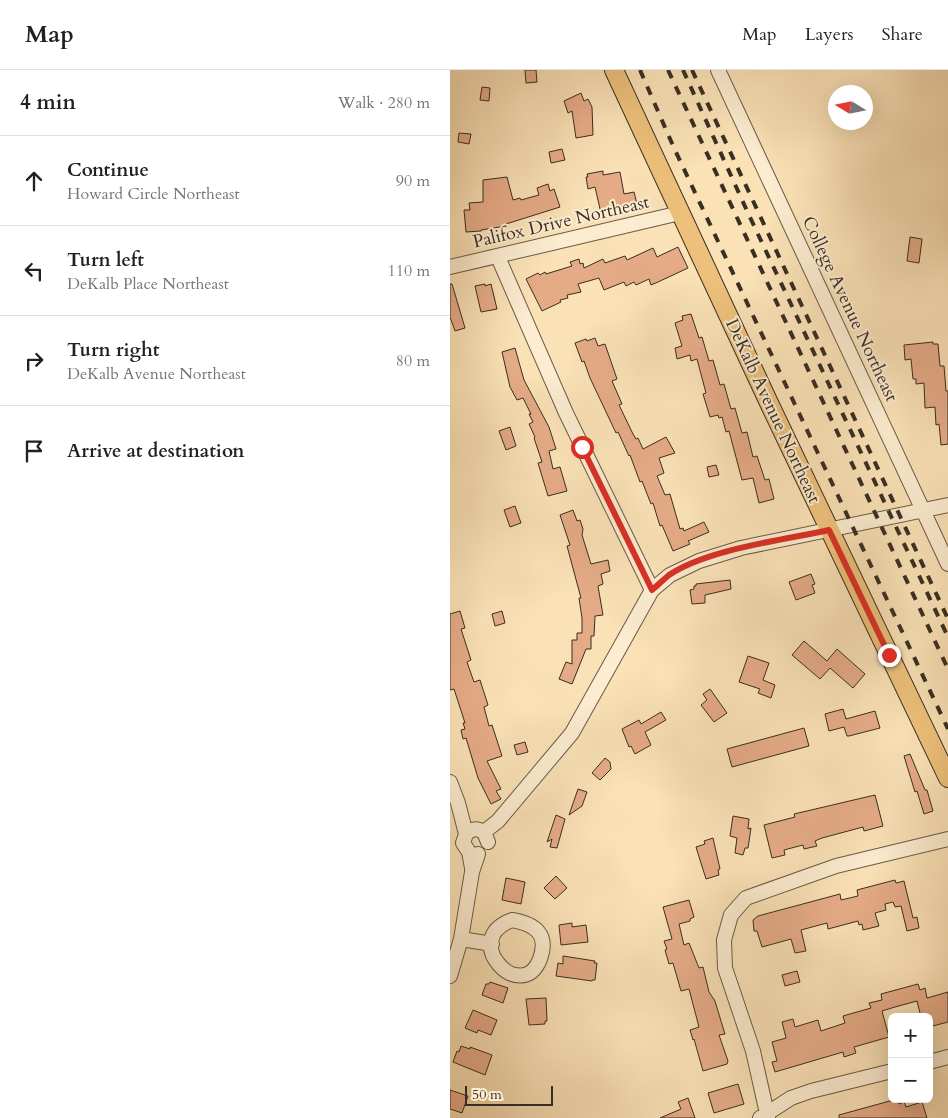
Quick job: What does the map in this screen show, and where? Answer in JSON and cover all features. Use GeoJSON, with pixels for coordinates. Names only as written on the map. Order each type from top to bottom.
{"type":"FeatureCollection","features":[{"type":"Feature","properties":{"kind":"main road","name":"DeKalb Avenue Northeast"},"geometry":{"type":"LineString","coordinates":[[614,70],[829,530],[948,778]]}},
{"type":"Feature","properties":{"kind":"street","name":"College Avenue Northeast"},"geometry":{"type":"LineString","coordinates":[[718,70],[948,564]]}},
{"type":"Feature","properties":{"kind":"street","name":"Palifox Drive Northeast"},"geometry":{"type":"LineString","coordinates":[[450,267],[680,213]]}},
{"type":"Feature","properties":{"kind":"street"},"geometry":{"type":"LineString","coordinates":[[498,257],[566,413],[652,590]]}},
{"type":"Feature","properties":{"kind":"street"},"geometry":{"type":"LineString","coordinates":[[473,853],[485,850],[486,837],[572,733],[652,590],[670,575],[699,561],[742,548],[948,505]]}},
{"type":"Feature","properties":{"kind":"street"},"geometry":{"type":"LineString","coordinates":[[450,782],[466,834],[463,843],[473,853],[472,872],[461,939],[450,976]]}},
{"type":"Feature","properties":{"kind":"street"},"geometry":{"type":"LineString","coordinates":[[466,834],[473,829],[478,829],[486,837]]}},
{"type":"Feature","properties":{"kind":"street"},"geometry":{"type":"LineString","coordinates":[[888,1072],[791,1098],[765,1116],[753,1051],[725,968],[724,940],[731,915],[746,898],[836,866],[948,839]]}},
{"type":"Feature","properties":{"kind":"street"},"geometry":{"type":"LineString","coordinates":[[461,939],[492,944]]}},
{"type":"Feature","properties":{"kind":"street"},"geometry":{"type":"LineString","coordinates":[[933,1061],[948,1057]]}},
{"type":"Feature","properties":{"kind":"building"},"geometry":{"type":"Polygon","coordinates":[[[525,70],[536,70],[537,82],[526,83],[525,70]]]}},
{"type":"Feature","properties":{"kind":"building"},"geometry":{"type":"Polygon","coordinates":[[[482,87],[490,88],[489,101],[480,100],[482,87]]]}},
{"type":"Feature","properties":{"kind":"building"},"geometry":{"type":"Polygon","coordinates":[[[581,93],[584,101],[588,99],[592,107],[593,135],[576,138],[572,111],[568,113],[564,101],[581,93]]]}},
{"type":"Feature","properties":{"kind":"building"},"geometry":{"type":"Polygon","coordinates":[[[459,133],[471,134],[469,144],[458,142],[459,133]]]}},
{"type":"Feature","properties":{"kind":"building"},"geometry":{"type":"Polygon","coordinates":[[[562,149],[565,160],[551,163],[549,152],[562,149]]]}},
{"type":"Feature","properties":{"kind":"building"},"geometry":{"type":"Polygon","coordinates":[[[603,171],[603,175],[620,172],[624,194],[634,192],[637,204],[601,213],[595,187],[588,189],[586,177],[588,177],[587,174],[603,171]]]}},
{"type":"Feature","properties":{"kind":"building"},"geometry":{"type":"Polygon","coordinates":[[[507,177],[513,200],[520,198],[521,200],[539,195],[537,188],[548,184],[550,191],[554,189],[560,207],[506,224],[506,226],[466,232],[464,210],[470,210],[469,203],[483,202],[483,180],[507,177]]]}},
{"type":"Feature","properties":{"kind":"building"},"geometry":{"type":"Polygon","coordinates":[[[910,237],[922,239],[919,263],[907,261],[910,237]]]}},
{"type":"Feature","properties":{"kind":"building"},"geometry":{"type":"Polygon","coordinates":[[[678,247],[688,268],[651,285],[649,279],[636,285],[634,282],[626,286],[624,282],[604,290],[599,278],[578,284],[581,292],[567,295],[568,298],[560,300],[561,302],[542,311],[526,279],[538,273],[540,275],[545,272],[546,274],[572,266],[570,262],[579,259],[580,264],[583,263],[584,268],[603,259],[605,263],[625,256],[627,260],[653,248],[657,257],[678,247]]]}},
{"type":"Feature","properties":{"kind":"building"},"geometry":{"type":"Polygon","coordinates":[[[450,284],[452,284],[465,328],[455,331],[450,317],[450,284]]]}},
{"type":"Feature","properties":{"kind":"building"},"geometry":{"type":"Polygon","coordinates":[[[485,284],[485,286],[491,284],[497,309],[481,312],[475,286],[485,284]]]}},
{"type":"Feature","properties":{"kind":"building"},"geometry":{"type":"Polygon","coordinates":[[[691,314],[699,338],[702,337],[709,361],[713,360],[720,385],[724,384],[731,409],[735,408],[742,433],[747,432],[753,457],[757,456],[765,480],[769,479],[774,499],[759,503],[753,478],[742,480],[729,431],[726,432],[722,417],[719,418],[718,415],[710,417],[703,394],[706,393],[697,359],[691,361],[690,355],[677,359],[675,348],[682,346],[675,323],[683,320],[682,316],[691,314]]]}},
{"type":"Feature","properties":{"kind":"building"},"geometry":{"type":"Polygon","coordinates":[[[595,338],[598,346],[605,344],[617,379],[612,381],[622,404],[619,405],[636,439],[638,438],[643,449],[666,437],[675,453],[659,458],[664,473],[657,476],[665,495],[670,494],[680,529],[683,528],[684,531],[704,522],[709,532],[688,541],[690,544],[673,551],[662,525],[660,526],[653,503],[651,504],[642,481],[640,482],[630,455],[618,432],[616,433],[584,361],[582,362],[575,343],[595,338]]]}},
{"type":"Feature","properties":{"kind":"building"},"geometry":{"type":"Polygon","coordinates":[[[933,342],[933,344],[938,344],[940,366],[944,366],[946,391],[948,391],[948,444],[941,445],[939,424],[936,425],[935,407],[925,408],[924,383],[916,384],[916,379],[913,379],[911,359],[905,360],[904,345],[933,342]]]}},
{"type":"Feature","properties":{"kind":"building"},"geometry":{"type":"Polygon","coordinates":[[[515,348],[524,380],[549,427],[556,449],[549,451],[553,469],[560,467],[567,491],[548,496],[538,463],[542,462],[529,424],[533,422],[529,414],[531,414],[523,398],[517,400],[510,387],[502,352],[515,348]]]}},
{"type":"Feature","properties":{"kind":"building"},"geometry":{"type":"Polygon","coordinates":[[[510,427],[516,446],[506,450],[499,431],[510,427]]]}},
{"type":"Feature","properties":{"kind":"building"},"geometry":{"type":"Polygon","coordinates":[[[716,465],[719,475],[709,477],[707,467],[716,465]]]}},
{"type":"Feature","properties":{"kind":"building"},"geometry":{"type":"Polygon","coordinates":[[[515,506],[521,523],[510,527],[504,510],[515,506]]]}},
{"type":"Feature","properties":{"kind":"building"},"geometry":{"type":"Polygon","coordinates":[[[573,510],[577,521],[580,520],[583,529],[582,535],[591,564],[608,560],[610,571],[601,574],[603,584],[598,586],[603,615],[595,616],[594,636],[591,636],[591,649],[586,649],[572,684],[559,679],[566,662],[572,664],[572,640],[577,640],[577,633],[582,633],[579,598],[581,598],[567,546],[570,545],[560,515],[573,510]]]}},
{"type":"Feature","properties":{"kind":"building"},"geometry":{"type":"Polygon","coordinates":[[[811,574],[815,584],[812,585],[815,593],[796,600],[789,582],[811,574]]]}},
{"type":"Feature","properties":{"kind":"building"},"geometry":{"type":"Polygon","coordinates":[[[730,580],[731,589],[705,595],[705,603],[692,604],[690,590],[694,589],[696,584],[730,580]]]}},
{"type":"Feature","properties":{"kind":"building"},"geometry":{"type":"Polygon","coordinates":[[[460,611],[465,628],[461,629],[471,660],[467,662],[474,682],[480,680],[488,705],[484,707],[489,726],[492,725],[502,756],[487,761],[501,789],[496,791],[501,799],[491,804],[478,778],[466,738],[463,739],[461,730],[465,729],[463,723],[465,723],[454,689],[450,690],[450,614],[460,611]]]}},
{"type":"Feature","properties":{"kind":"building"},"geometry":{"type":"Polygon","coordinates":[[[502,611],[505,623],[495,626],[492,614],[502,611]]]}},
{"type":"Feature","properties":{"kind":"building"},"geometry":{"type":"Polygon","coordinates":[[[804,641],[827,661],[837,649],[865,674],[853,688],[830,668],[820,679],[792,655],[804,641]]]}},
{"type":"Feature","properties":{"kind":"building"},"geometry":{"type":"Polygon","coordinates":[[[748,656],[769,663],[763,680],[775,685],[771,698],[758,693],[760,689],[739,682],[748,656]]]}},
{"type":"Feature","properties":{"kind":"building"},"geometry":{"type":"Polygon","coordinates":[[[710,689],[727,713],[714,722],[701,705],[707,700],[703,694],[710,689]]]}},
{"type":"Feature","properties":{"kind":"building"},"geometry":{"type":"Polygon","coordinates":[[[843,709],[846,719],[875,711],[880,728],[849,736],[847,736],[844,727],[829,731],[825,714],[843,709]]]}},
{"type":"Feature","properties":{"kind":"building"},"geometry":{"type":"Polygon","coordinates":[[[661,712],[666,720],[645,732],[651,745],[635,754],[631,746],[629,747],[622,729],[639,720],[641,724],[661,712]]]}},
{"type":"Feature","properties":{"kind":"building"},"geometry":{"type":"Polygon","coordinates":[[[804,728],[809,746],[732,767],[727,749],[804,728]]]}},
{"type":"Feature","properties":{"kind":"building"},"geometry":{"type":"Polygon","coordinates":[[[525,742],[528,752],[517,755],[514,745],[525,742]]]}},
{"type":"Feature","properties":{"kind":"building"},"geometry":{"type":"Polygon","coordinates":[[[910,754],[925,790],[927,790],[933,811],[924,814],[904,756],[910,754]]]}},
{"type":"Feature","properties":{"kind":"building"},"geometry":{"type":"Polygon","coordinates":[[[605,758],[610,762],[611,769],[600,780],[592,773],[605,758]]]}},
{"type":"Feature","properties":{"kind":"building"},"geometry":{"type":"Polygon","coordinates":[[[578,789],[587,792],[582,806],[569,815],[578,789]]]}},
{"type":"Feature","properties":{"kind":"building"},"geometry":{"type":"Polygon","coordinates":[[[875,795],[883,826],[864,831],[863,827],[822,838],[815,841],[817,846],[804,849],[803,845],[784,850],[785,855],[772,858],[764,825],[795,817],[794,814],[875,795]]]}},
{"type":"Feature","properties":{"kind":"building"},"geometry":{"type":"Polygon","coordinates":[[[556,815],[565,819],[557,848],[550,847],[552,839],[547,842],[556,815]]]}},
{"type":"Feature","properties":{"kind":"building"},"geometry":{"type":"Polygon","coordinates":[[[733,816],[749,819],[748,829],[751,828],[748,848],[745,848],[743,855],[735,853],[737,838],[730,836],[733,816]]]}},
{"type":"Feature","properties":{"kind":"building"},"geometry":{"type":"Polygon","coordinates":[[[713,838],[720,869],[718,870],[719,875],[706,879],[696,847],[705,844],[704,841],[713,838]]]}},
{"type":"Feature","properties":{"kind":"building"},"geometry":{"type":"Polygon","coordinates":[[[556,876],[567,888],[555,899],[544,888],[556,876]]]}},
{"type":"Feature","properties":{"kind":"building"},"geometry":{"type":"Polygon","coordinates":[[[506,878],[525,882],[521,904],[502,900],[506,878]]]}},
{"type":"Feature","properties":{"kind":"building"},"geometry":{"type":"Polygon","coordinates":[[[895,880],[896,883],[904,881],[913,918],[917,917],[919,928],[907,931],[901,906],[895,907],[893,902],[885,904],[886,910],[875,913],[879,926],[863,930],[862,924],[859,925],[858,921],[828,929],[827,923],[801,930],[806,951],[795,953],[791,939],[762,947],[757,931],[754,931],[753,920],[758,916],[840,894],[841,900],[858,896],[857,890],[895,880]]]}},
{"type":"Feature","properties":{"kind":"building"},"geometry":{"type":"Polygon","coordinates":[[[689,900],[694,917],[690,921],[679,924],[684,945],[689,943],[699,968],[703,967],[709,992],[715,1001],[725,1034],[719,1035],[728,1061],[727,1064],[703,1071],[690,1030],[699,1027],[689,989],[681,991],[673,963],[669,964],[664,941],[672,939],[663,907],[689,900]]]}},
{"type":"Feature","properties":{"kind":"building"},"geometry":{"type":"Polygon","coordinates":[[[572,923],[572,927],[586,925],[588,942],[561,945],[559,925],[572,923]]]}},
{"type":"Feature","properties":{"kind":"building"},"geometry":{"type":"Polygon","coordinates":[[[563,956],[595,961],[594,963],[597,963],[595,980],[556,976],[558,963],[563,964],[563,956]]]}},
{"type":"Feature","properties":{"kind":"building"},"geometry":{"type":"Polygon","coordinates":[[[797,971],[800,982],[785,986],[782,975],[797,971]]]}},
{"type":"Feature","properties":{"kind":"building"},"geometry":{"type":"Polygon","coordinates":[[[490,982],[508,988],[503,1003],[482,995],[486,984],[490,982]]]}},
{"type":"Feature","properties":{"kind":"building"},"geometry":{"type":"Polygon","coordinates":[[[918,984],[920,990],[925,988],[927,998],[948,992],[948,1022],[933,1026],[933,1013],[920,1013],[917,1001],[895,1007],[882,1011],[888,1037],[854,1047],[856,1053],[844,1057],[843,1052],[775,1072],[772,1062],[777,1061],[772,1042],[786,1038],[782,1022],[793,1019],[795,1027],[818,1020],[821,1031],[845,1023],[843,1016],[871,1008],[869,1003],[882,1000],[881,994],[918,984]]]}},
{"type":"Feature","properties":{"kind":"building"},"geometry":{"type":"Polygon","coordinates":[[[546,998],[547,1021],[545,1021],[545,1024],[529,1025],[526,999],[546,998]]]}},
{"type":"Feature","properties":{"kind":"building"},"geometry":{"type":"Polygon","coordinates":[[[473,1010],[497,1020],[491,1035],[478,1030],[477,1033],[465,1028],[473,1010]]]}},
{"type":"Feature","properties":{"kind":"building"},"geometry":{"type":"Polygon","coordinates":[[[461,1046],[470,1049],[470,1047],[492,1055],[485,1075],[453,1062],[461,1046]]]}},
{"type":"Feature","properties":{"kind":"building"},"geometry":{"type":"Polygon","coordinates":[[[738,1084],[744,1104],[714,1113],[708,1093],[738,1084]]]}},
{"type":"Feature","properties":{"kind":"building"},"geometry":{"type":"Polygon","coordinates":[[[450,1090],[468,1096],[462,1113],[450,1109],[450,1090]]]}},
{"type":"Feature","properties":{"kind":"building"},"geometry":{"type":"Polygon","coordinates":[[[688,1098],[695,1118],[660,1118],[681,1109],[678,1102],[688,1098]]]}},
{"type":"Feature","properties":{"kind":"building"},"geometry":{"type":"Polygon","coordinates":[[[888,1101],[888,1103],[904,1103],[906,1107],[922,1103],[927,1118],[839,1118],[839,1115],[888,1101]]]}},
{"type":"Feature","properties":{"kind":"railway"},"geometry":{"type":"LineString","coordinates":[[640,70],[674,148],[948,729]]}},
{"type":"Feature","properties":{"kind":"railway"},"geometry":{"type":"LineString","coordinates":[[668,70],[948,669]]}},
{"type":"Feature","properties":{"kind":"railway"},"geometry":{"type":"LineString","coordinates":[[683,70],[748,213],[948,637]]}},
{"type":"Feature","properties":{"kind":"railway"},"geometry":{"type":"LineString","coordinates":[[692,70],[948,619]]}},
{"type":"Feature","properties":{"kind":"route"},"geometry":{"type":"LineString","coordinates":[[582,447],[652,590],[670,575],[699,561],[742,548],[829,530],[889,655]]}}]}
